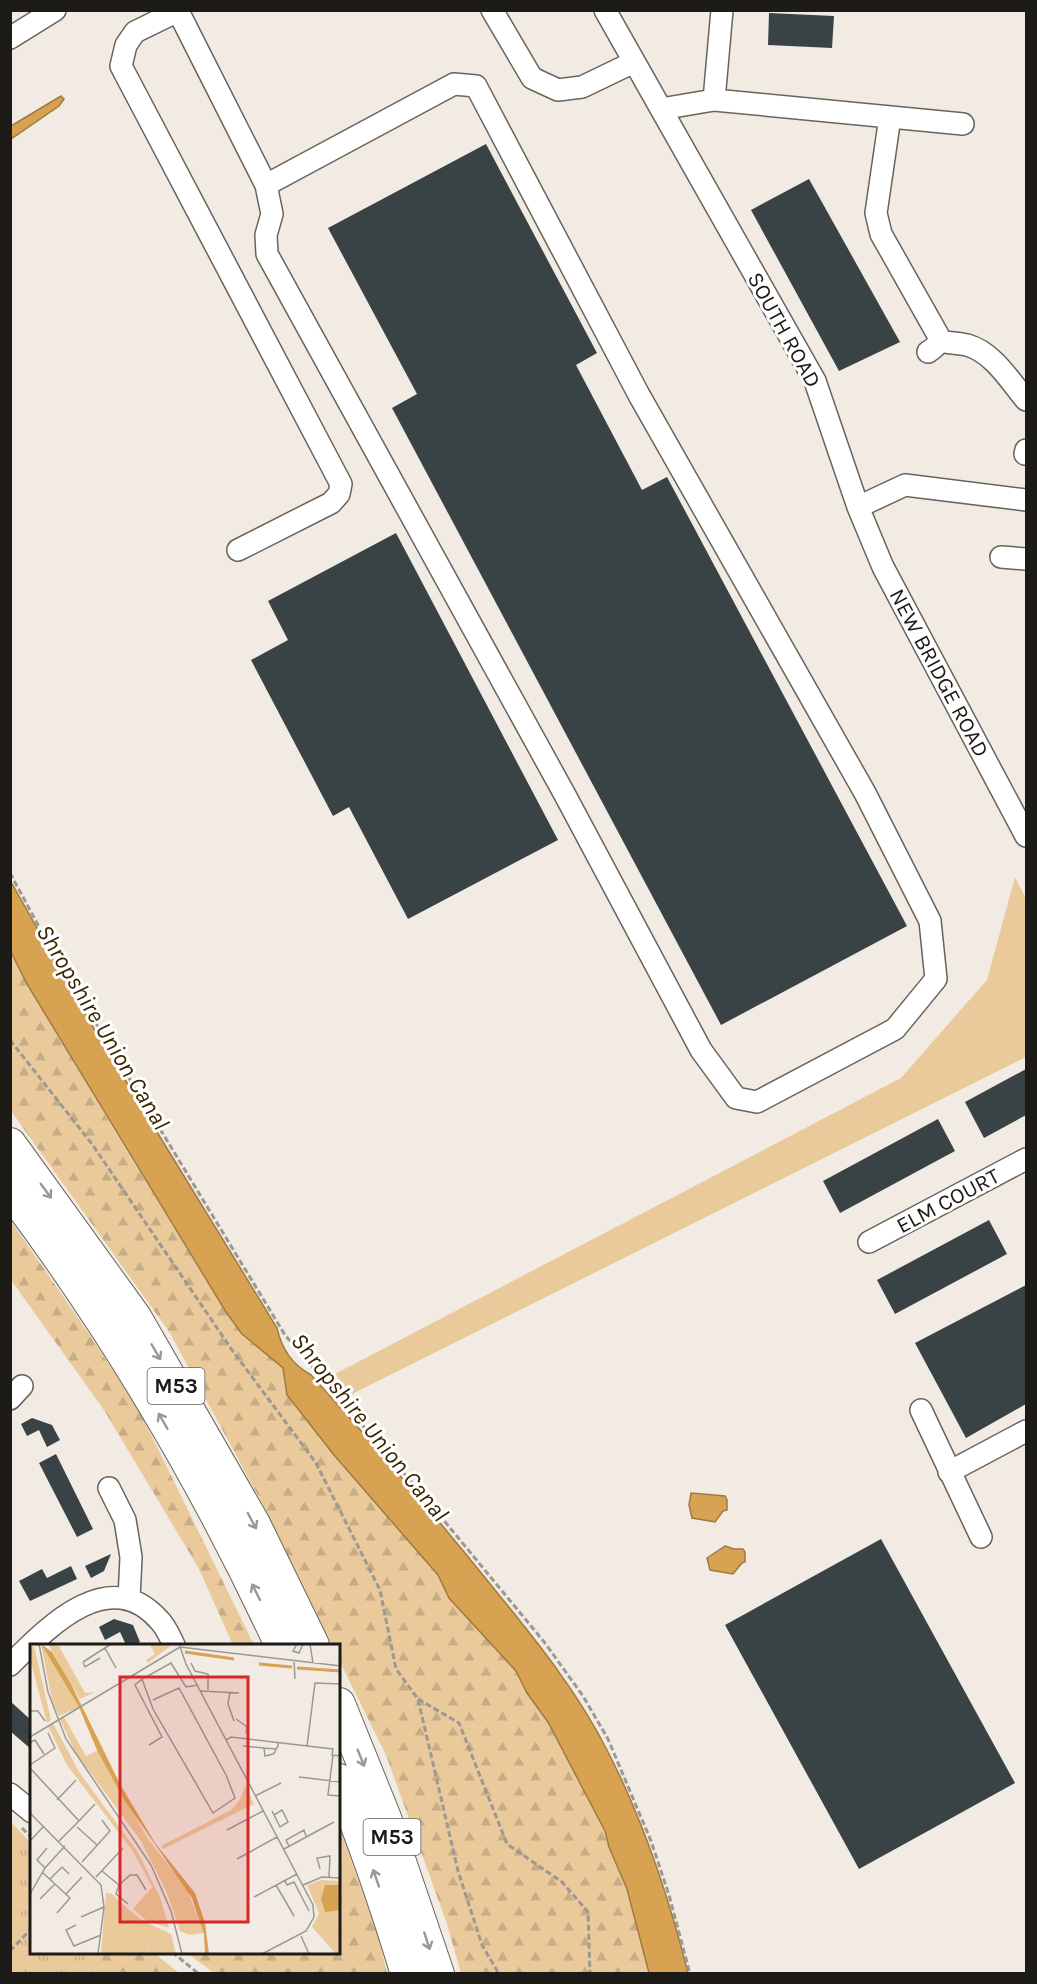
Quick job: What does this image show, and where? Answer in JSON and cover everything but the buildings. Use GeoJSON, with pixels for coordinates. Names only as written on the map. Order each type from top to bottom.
{"type":"FeatureCollection","features":[{"type":"Feature","properties":{"kind":"highway","name":"M53"},"geometry":{"type":"LineString","coordinates":[[10,1144],[135,1317],[254,1524],[313,1644]]}},
{"type":"Feature","properties":{"kind":"highway","name":"M53"},"geometry":{"type":"LineString","coordinates":[[10,1190],[135,1373],[226,1531],[282,1644]]}},
{"type":"Feature","properties":{"kind":"highway","name":"M53"},"geometry":{"type":"LineString","coordinates":[[340,1706],[385,1818],[438,1974]]}},
{"type":"Feature","properties":{"kind":"highway","name":"M53"},"geometry":{"type":"LineString","coordinates":[[340,1783],[373,1868],[407,1974]]}},
{"type":"Feature","properties":{"kind":"street"},"geometry":{"type":"LineString","coordinates":[[10,38],[55,10]]}},
{"type":"Feature","properties":{"kind":"street"},"geometry":{"type":"LineString","coordinates":[[492,10],[532,78],[558,90],[582,87],[634,62]]}},
{"type":"Feature","properties":{"kind":"street","name":"SOUTH ROAD"},"geometry":{"type":"LineString","coordinates":[[605,10],[814,381],[858,507]]}},
{"type":"Feature","properties":{"kind":"street"},"geometry":{"type":"LineString","coordinates":[[714,100],[722,10]]}},
{"type":"Feature","properties":{"kind":"street"},"geometry":{"type":"LineString","coordinates":[[238,550],[331,503],[339,494],[341,484],[122,66],[126,45],[135,33],[179,11],[266,185],[272,214],[266,235],[267,254],[565,795],[700,1050],[736,1098],[757,1102],[895,1029],[936,979],[930,921],[865,793],[639,395],[476,86],[454,84],[266,185]]}},
{"type":"Feature","properties":{"kind":"street"},"geometry":{"type":"LineString","coordinates":[[661,109],[714,100],[963,124]]}},
{"type":"Feature","properties":{"kind":"street"},"geometry":{"type":"LineString","coordinates":[[890,117],[876,213],[881,234],[938,335],[934,347],[967,345],[980,351],[989,357],[1026,400]]}},
{"type":"Feature","properties":{"kind":"street"},"geometry":{"type":"LineString","coordinates":[[858,507],[905,485],[1026,500]]}},
{"type":"Feature","properties":{"kind":"street","name":"NEW BRIDGE ROAD"},"geometry":{"type":"LineString","coordinates":[[858,507],[883,567],[1021,812],[1026,836]]}},
{"type":"Feature","properties":{"kind":"street"},"geometry":{"type":"LineString","coordinates":[[1000,557],[1026,559]]}},
{"type":"Feature","properties":{"kind":"street","name":"ELM COURT"},"geometry":{"type":"LineString","coordinates":[[868,1242],[1026,1159]]}},
{"type":"Feature","properties":{"kind":"street"},"geometry":{"type":"LineString","coordinates":[[921,1410],[981,1537]]}},
{"type":"Feature","properties":{"kind":"street"},"geometry":{"type":"LineString","coordinates":[[949,1472],[1026,1431]]}},
{"type":"Feature","properties":{"kind":"street"},"geometry":{"type":"LineString","coordinates":[[109,1488],[125,1520],[130,1557],[129,1599]]}},
{"type":"Feature","properties":{"kind":"street"},"geometry":{"type":"LineString","coordinates":[[31,1644],[46,1629],[83,1604],[106,1598],[129,1599],[140,1604],[161,1621],[173,1644]]}},
{"type":"Feature","properties":{"kind":"street"},"geometry":{"type":"LineString","coordinates":[[10,1665],[30,1645]]}},
{"type":"Feature","properties":{"kind":"street"},"geometry":{"type":"LineString","coordinates":[[10,1794],[30,1810]]}},
{"type":"Feature","properties":{"kind":"path"},"geometry":{"type":"LineString","coordinates":[[10,873],[52,951],[285,1335],[427,1500],[545,1643],[583,1696],[608,1739],[651,1841],[669,1895],[690,1974]]}},
{"type":"Feature","properties":{"kind":"path"},"geometry":{"type":"LineString","coordinates":[[10,1040],[92,1144],[232,1350],[316,1462],[380,1590],[396,1669],[418,1699],[458,1871],[482,1945],[499,1974]]}},
{"type":"Feature","properties":{"kind":"path"},"geometry":{"type":"LineString","coordinates":[[418,1699],[459,1723],[507,1844],[562,1882],[588,1912],[590,1974]]}},
{"type":"Feature","properties":{"kind":"path"},"geometry":{"type":"LineString","coordinates":[[10,1951],[30,1930]]}},
{"type":"Feature","properties":{"kind":"path"},"geometry":{"type":"LineString","coordinates":[[173,1954],[199,1974]]}},
{"type":"Feature","properties":{"kind":"green space"},"geometry":{"type":"Polygon","coordinates":[[[1015,877],[1026,899],[1026,1057],[350,1395],[335,1374],[901,1078],[987,980],[1015,877]]]}},
{"type":"Feature","properties":{"kind":"green space"},"geometry":{"type":"Polygon","coordinates":[[[10,952],[122,1143],[226,1312],[242,1334],[283,1368],[288,1395],[334,1455],[438,1575],[449,1598],[516,1671],[527,1693],[548,1722],[605,1831],[609,1847],[627,1889],[649,1973],[461,1973],[446,1921],[386,1755],[340,1662],[340,1644],[332,1644],[263,1505],[170,1333],[11,1111],[10,952]]]}},
{"type":"Feature","properties":{"kind":"green space"},"geometry":{"type":"Polygon","coordinates":[[[11,1221],[139,1410],[254,1644],[233,1644],[198,1567],[104,1410],[11,1280],[11,1221]]]}},
{"type":"Feature","properties":{"kind":"green space"},"geometry":{"type":"Polygon","coordinates":[[[11,1822],[30,1842],[30,1954],[96,1955],[94,1973],[11,1973],[11,1822]]]}},
{"type":"Feature","properties":{"kind":"green space"},"geometry":{"type":"Polygon","coordinates":[[[340,1829],[378,1936],[387,1973],[214,1973],[188,1954],[340,1954],[340,1829]]]}},
{"type":"Feature","properties":{"kind":"green space"},"geometry":{"type":"Polygon","coordinates":[[[92,1954],[155,1954],[179,1973],[94,1973],[96,1955],[92,1954]]]}},
{"type":"Feature","properties":{"kind":"shaded area"},"geometry":{"type":"Polygon","coordinates":[[[61,96],[64,99],[59,106],[11,139],[11,126],[61,96]]]}},
{"type":"Feature","properties":{"kind":"shaded area"},"geometry":{"type":"Polygon","coordinates":[[[11,882],[97,1034],[277,1328],[289,1356],[311,1375],[403,1478],[539,1645],[583,1707],[608,1752],[644,1833],[673,1917],[688,1973],[649,1973],[627,1889],[609,1847],[605,1831],[548,1722],[527,1693],[516,1671],[449,1598],[438,1575],[334,1455],[287,1395],[283,1368],[242,1334],[226,1312],[27,984],[11,952],[11,882]]]}},
{"type":"Feature","properties":{"kind":"shaded area"},"geometry":{"type":"Polygon","coordinates":[[[691,1493],[725,1496],[727,1510],[723,1511],[715,1522],[692,1518],[689,1505],[691,1493]]]}},
{"type":"Feature","properties":{"kind":"shaded area"},"geometry":{"type":"Polygon","coordinates":[[[725,1546],[743,1549],[745,1552],[745,1562],[733,1574],[710,1570],[707,1558],[725,1546]]]}},
{"type":"Feature","properties":{"kind":"water label","name":"Shropshire Union Canal"},"geometry":{"type":"Point","coordinates":[103,1027]}},
{"type":"Feature","properties":{"kind":"water label","name":"Shropshire Union Canal"},"geometry":{"type":"Point","coordinates":[370,1427]}}]}
